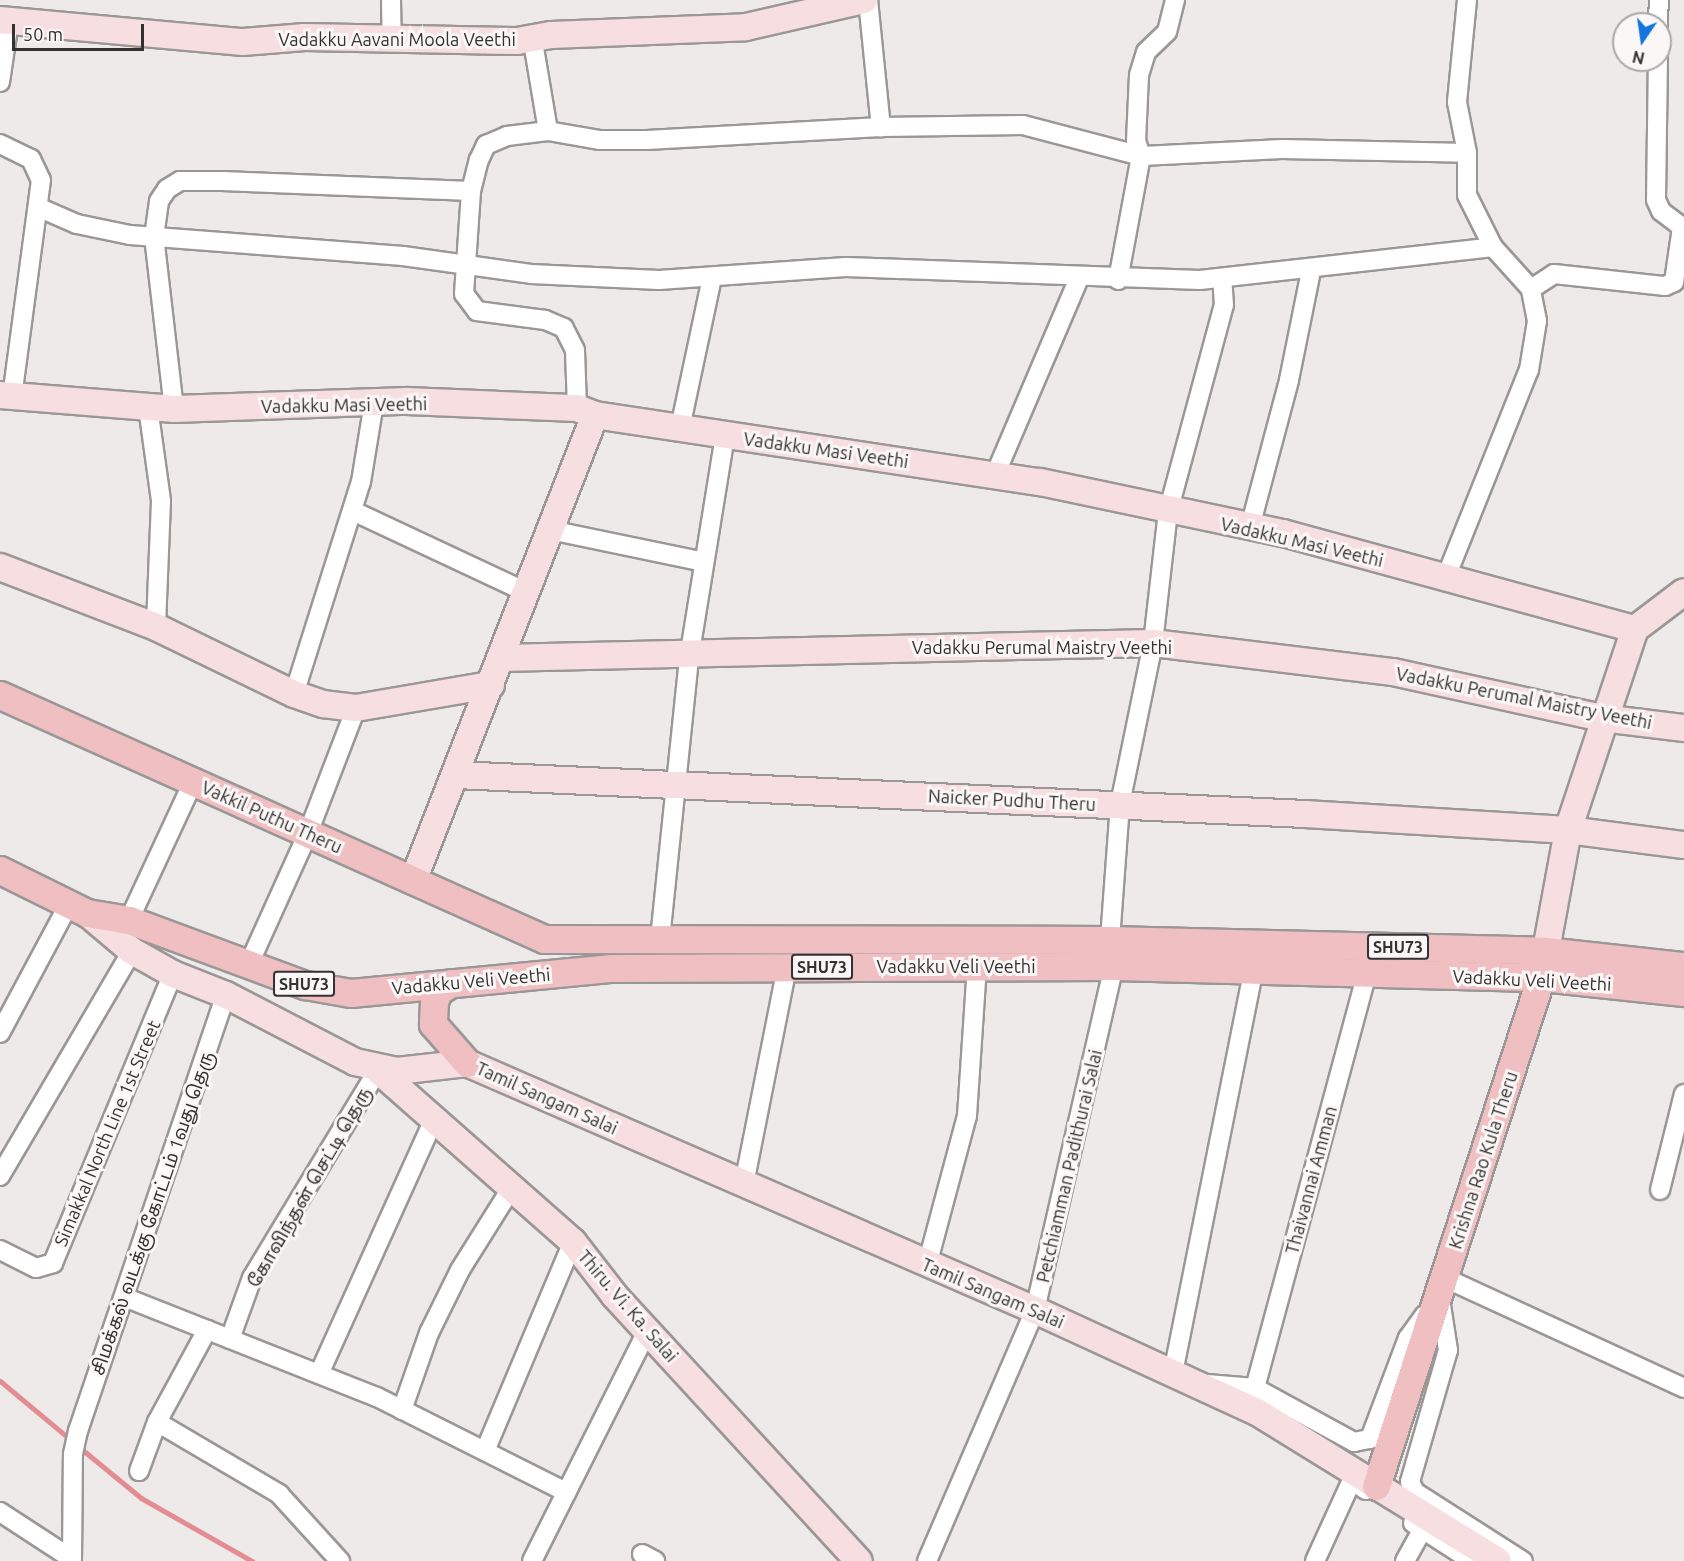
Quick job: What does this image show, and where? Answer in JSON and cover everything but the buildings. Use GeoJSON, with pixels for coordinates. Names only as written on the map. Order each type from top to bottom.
{"type":"FeatureCollection","features":[{"type":"Feature","properties":{"kind":"main road","name":"Vadakku Aavani Moola Veethi"},"geometry":{"type":"LineString","coordinates":[[5,21],[243,42],[305,37],[517,40],[532,36],[746,27],[866,0]]}},
{"type":"Feature","properties":{"kind":"main road","name":"Vadakku Masi Veethi"},"geometry":{"type":"LineString","coordinates":[[6,395],[174,409],[374,403],[586,412],[994,475],[1250,527],[1635,629]]}},
{"type":"Feature","properties":{"kind":"main road"},"geometry":{"type":"LineString","coordinates":[[413,881],[550,530],[586,412]]}},
{"type":"Feature","properties":{"kind":"main road"},"geometry":{"type":"LineString","coordinates":[[0,567],[156,627],[294,694],[356,708],[491,685]]}},
{"type":"Feature","properties":{"kind":"main road"},"geometry":{"type":"LineString","coordinates":[[1541,977],[1568,830],[1602,718],[1635,629],[1684,592]]}},
{"type":"Feature","properties":{"kind":"main road","name":"Vadakku Perumal Maistry Veethi"},"geometry":{"type":"LineString","coordinates":[[501,658],[689,657],[1152,644],[1393,672],[1602,718],[1684,728]]}},
{"type":"Feature","properties":{"kind":"main road","name":"Vakkil Puthu Theru"},"geometry":{"type":"LineString","coordinates":[[0,695],[544,939]]}},
{"type":"Feature","properties":{"kind":"main road","name":"Naicker Pudhu Theru"},"geometry":{"type":"LineString","coordinates":[[456,775],[1120,804],[1568,830],[1684,845]]}},
{"type":"Feature","properties":{"kind":"main road","name":"Vadakku Veli Veethi"},"geometry":{"type":"LineString","coordinates":[[0,870],[78,909],[129,920],[248,966],[305,985],[351,993],[612,968],[977,966],[1112,953],[1254,969],[1541,977],[1684,992]]}},
{"type":"Feature","properties":{"kind":"main road","name":"Thiru. Vi. Ka. Salai"},"geometry":{"type":"LineString","coordinates":[[78,909],[132,951],[173,974],[226,995],[378,1070],[435,1117],[573,1242],[647,1331],[859,1561]]}},
{"type":"Feature","properties":{"kind":"main road"},"geometry":{"type":"LineString","coordinates":[[530,976],[541,962],[544,939]]}},
{"type":"Feature","properties":{"kind":"main road","name":"Vadakku Veli Veethi"},"geometry":{"type":"LineString","coordinates":[[544,939],[660,939],[1112,953],[1545,951],[1684,966]]}},
{"type":"Feature","properties":{"kind":"main road","name":"Krishna Rao Kula Theru"},"geometry":{"type":"LineString","coordinates":[[1364,1483],[1424,1342],[1541,977]]}},
{"type":"Feature","properties":{"kind":"main road"},"geometry":{"type":"LineString","coordinates":[[451,983],[438,991],[434,1002],[433,1024],[467,1063]]}},
{"type":"Feature","properties":{"kind":"main road"},"geometry":{"type":"LineString","coordinates":[[378,1070],[467,1063]]}},
{"type":"Feature","properties":{"kind":"main road","name":"Tamil Sangam Salai"},"geometry":{"type":"LineString","coordinates":[[467,1063],[927,1266],[1035,1310],[1196,1384],[1256,1400],[1364,1483],[1498,1561]]}},
{"type":"Feature","properties":{"kind":"street"},"geometry":{"type":"LineString","coordinates":[[392,0],[392,39]]}},
{"type":"Feature","properties":{"kind":"street"},"geometry":{"type":"LineString","coordinates":[[866,0],[881,127]]}},
{"type":"Feature","properties":{"kind":"street"},"geometry":{"type":"LineString","coordinates":[[1118,280],[1141,156],[1136,141],[1139,75],[1146,51],[1167,32],[1175,0]]}},
{"type":"Feature","properties":{"kind":"street"},"geometry":{"type":"LineString","coordinates":[[1446,578],[1529,370],[1537,321],[1531,289],[1493,247],[1467,195],[1467,153],[1457,102],[1467,0]]}},
{"type":"Feature","properties":{"kind":"street"},"geometry":{"type":"LineString","coordinates":[[0,82],[5,21]]}},
{"type":"Feature","properties":{"kind":"street"},"geometry":{"type":"LineString","coordinates":[[532,36],[548,131]]}},
{"type":"Feature","properties":{"kind":"street"},"geometry":{"type":"LineString","coordinates":[[1531,289],[1554,274],[1665,286],[1674,282],[1682,227],[1661,211],[1656,200],[1658,72]]}},
{"type":"Feature","properties":{"kind":"street"},"geometry":{"type":"LineString","coordinates":[[586,412],[572,336],[545,320],[471,307],[464,294],[468,264],[471,191],[486,145],[507,136],[548,131],[600,140],[647,140],[881,127],[1023,125],[1141,156],[1282,149],[1467,153]]}},
{"type":"Feature","properties":{"kind":"street"},"geometry":{"type":"LineString","coordinates":[[0,144],[36,163],[40,208],[6,395]]}},
{"type":"Feature","properties":{"kind":"street"},"geometry":{"type":"LineString","coordinates":[[174,409],[154,237],[159,201],[180,181],[471,191]]}},
{"type":"Feature","properties":{"kind":"street"},"geometry":{"type":"LineString","coordinates":[[40,208],[77,224],[154,237],[468,264],[586,278],[711,278],[846,267],[1118,280],[1222,278],[1311,270],[1493,247]]}},
{"type":"Feature","properties":{"kind":"street"},"geometry":{"type":"LineString","coordinates":[[1250,527],[1289,380],[1311,270]]}},
{"type":"Feature","properties":{"kind":"street"},"geometry":{"type":"LineString","coordinates":[[680,428],[711,278]]}},
{"type":"Feature","properties":{"kind":"street"},"geometry":{"type":"LineString","coordinates":[[994,475],[1079,278]]}},
{"type":"Feature","properties":{"kind":"street","name":"Petchiamman Padithurai Salai"},"geometry":{"type":"LineString","coordinates":[[927,1561],[1035,1310],[1112,953],[1120,804],[1152,644],[1168,512],[1224,305],[1222,278]]}},
{"type":"Feature","properties":{"kind":"street"},"geometry":{"type":"LineString","coordinates":[[294,694],[353,511],[374,403]]}},
{"type":"Feature","properties":{"kind":"street"},"geometry":{"type":"LineString","coordinates":[[148,407],[161,501],[156,627]]}},
{"type":"Feature","properties":{"kind":"street"},"geometry":{"type":"LineString","coordinates":[[660,939],[673,785],[689,657],[725,435]]}},
{"type":"Feature","properties":{"kind":"street"},"geometry":{"type":"LineString","coordinates":[[353,511],[526,592]]}},
{"type":"Feature","properties":{"kind":"street"},"geometry":{"type":"LineString","coordinates":[[550,530],[704,562]]}},
{"type":"Feature","properties":{"kind":"street"},"geometry":{"type":"LineString","coordinates":[[248,966],[308,833],[356,708]]}},
{"type":"Feature","properties":{"kind":"street"},"geometry":{"type":"LineString","coordinates":[[129,920],[193,782]]}},
{"type":"Feature","properties":{"kind":"street"},"geometry":{"type":"LineString","coordinates":[[0,1033],[78,909]]}},
{"type":"Feature","properties":{"kind":"street"},"geometry":{"type":"LineString","coordinates":[[0,1176],[132,951]]}},
{"type":"Feature","properties":{"kind":"street"},"geometry":{"type":"LineString","coordinates":[[927,1266],[967,1116],[977,966]]}},
{"type":"Feature","properties":{"kind":"street"},"geometry":{"type":"LineString","coordinates":[[744,1184],[787,967]]}},
{"type":"Feature","properties":{"kind":"street"},"geometry":{"type":"LineString","coordinates":[[1173,1373],[1254,969]]}},
{"type":"Feature","properties":{"kind":"street","name":"Thaivannai Amman"},"geometry":{"type":"LineString","coordinates":[[1256,1400],[1367,972]]}},
{"type":"Feature","properties":{"kind":"street","name":"Simakkal North Line 1st Street"},"geometry":{"type":"LineString","coordinates":[[0,1250],[24,1263],[46,1267],[56,1257],[173,974]]}},
{"type":"Feature","properties":{"kind":"street","name":"சிமக்கல் வடக்கு கோட்டம் 1வது தெரு"},"geometry":{"type":"LineString","coordinates":[[72,1560],[73,1454],[78,1431],[226,995]]}},
{"type":"Feature","properties":{"kind":"street","name":"கோவிந்தன் செட்டி தெரு"},"geometry":{"type":"LineString","coordinates":[[230,1339],[252,1278],[378,1070]]}},
{"type":"Feature","properties":{"kind":"street"},"geometry":{"type":"LineString","coordinates":[[1660,1190],[1684,1094]]}},
{"type":"Feature","properties":{"kind":"street"},"geometry":{"type":"LineString","coordinates":[[319,1374],[435,1117]]}},
{"type":"Feature","properties":{"kind":"street"},"geometry":{"type":"LineString","coordinates":[[402,1410],[429,1332],[460,1270],[513,1187]]}},
{"type":"Feature","properties":{"kind":"street"},"geometry":{"type":"LineString","coordinates":[[485,1451],[573,1242]]}},
{"type":"Feature","properties":{"kind":"street"},"geometry":{"type":"LineString","coordinates":[[1256,1400],[1354,1442],[1370,1439],[1408,1338],[1442,1287]]}},
{"type":"Feature","properties":{"kind":"street"},"geometry":{"type":"LineString","coordinates":[[1442,1287],[1684,1388]]}},
{"type":"Feature","properties":{"kind":"street"},"geometry":{"type":"LineString","coordinates":[[1442,1287],[1448,1350],[1410,1482],[1415,1492],[1523,1561]]}},
{"type":"Feature","properties":{"kind":"street"},"geometry":{"type":"LineString","coordinates":[[124,1297],[319,1374],[402,1410],[566,1492]]}},
{"type":"Feature","properties":{"kind":"street"},"geometry":{"type":"LineString","coordinates":[[139,1471],[157,1422],[207,1330]]}},
{"type":"Feature","properties":{"kind":"street"},"geometry":{"type":"LineString","coordinates":[[532,1561],[647,1331]]}},
{"type":"Feature","properties":{"kind":"street"},"geometry":{"type":"LineString","coordinates":[[157,1422],[279,1494],[340,1561]]}},
{"type":"Feature","properties":{"kind":"street"},"geometry":{"type":"LineString","coordinates":[[1316,1561],[1364,1483],[1423,1529],[1472,1561]]}},
{"type":"Feature","properties":{"kind":"street"},"geometry":{"type":"LineString","coordinates":[[0,1512],[72,1560]]}},
{"type":"Feature","properties":{"kind":"street"},"geometry":{"type":"LineString","coordinates":[[1405,1561],[1423,1529]]}},
{"type":"Feature","properties":{"kind":"waterway"},"geometry":{"type":"LineString","coordinates":[[0,1381],[72,1441]]}},
{"type":"Feature","properties":{"kind":"waterway"},"geometry":{"type":"LineString","coordinates":[[79,1447],[141,1498],[252,1561]]}}]}
